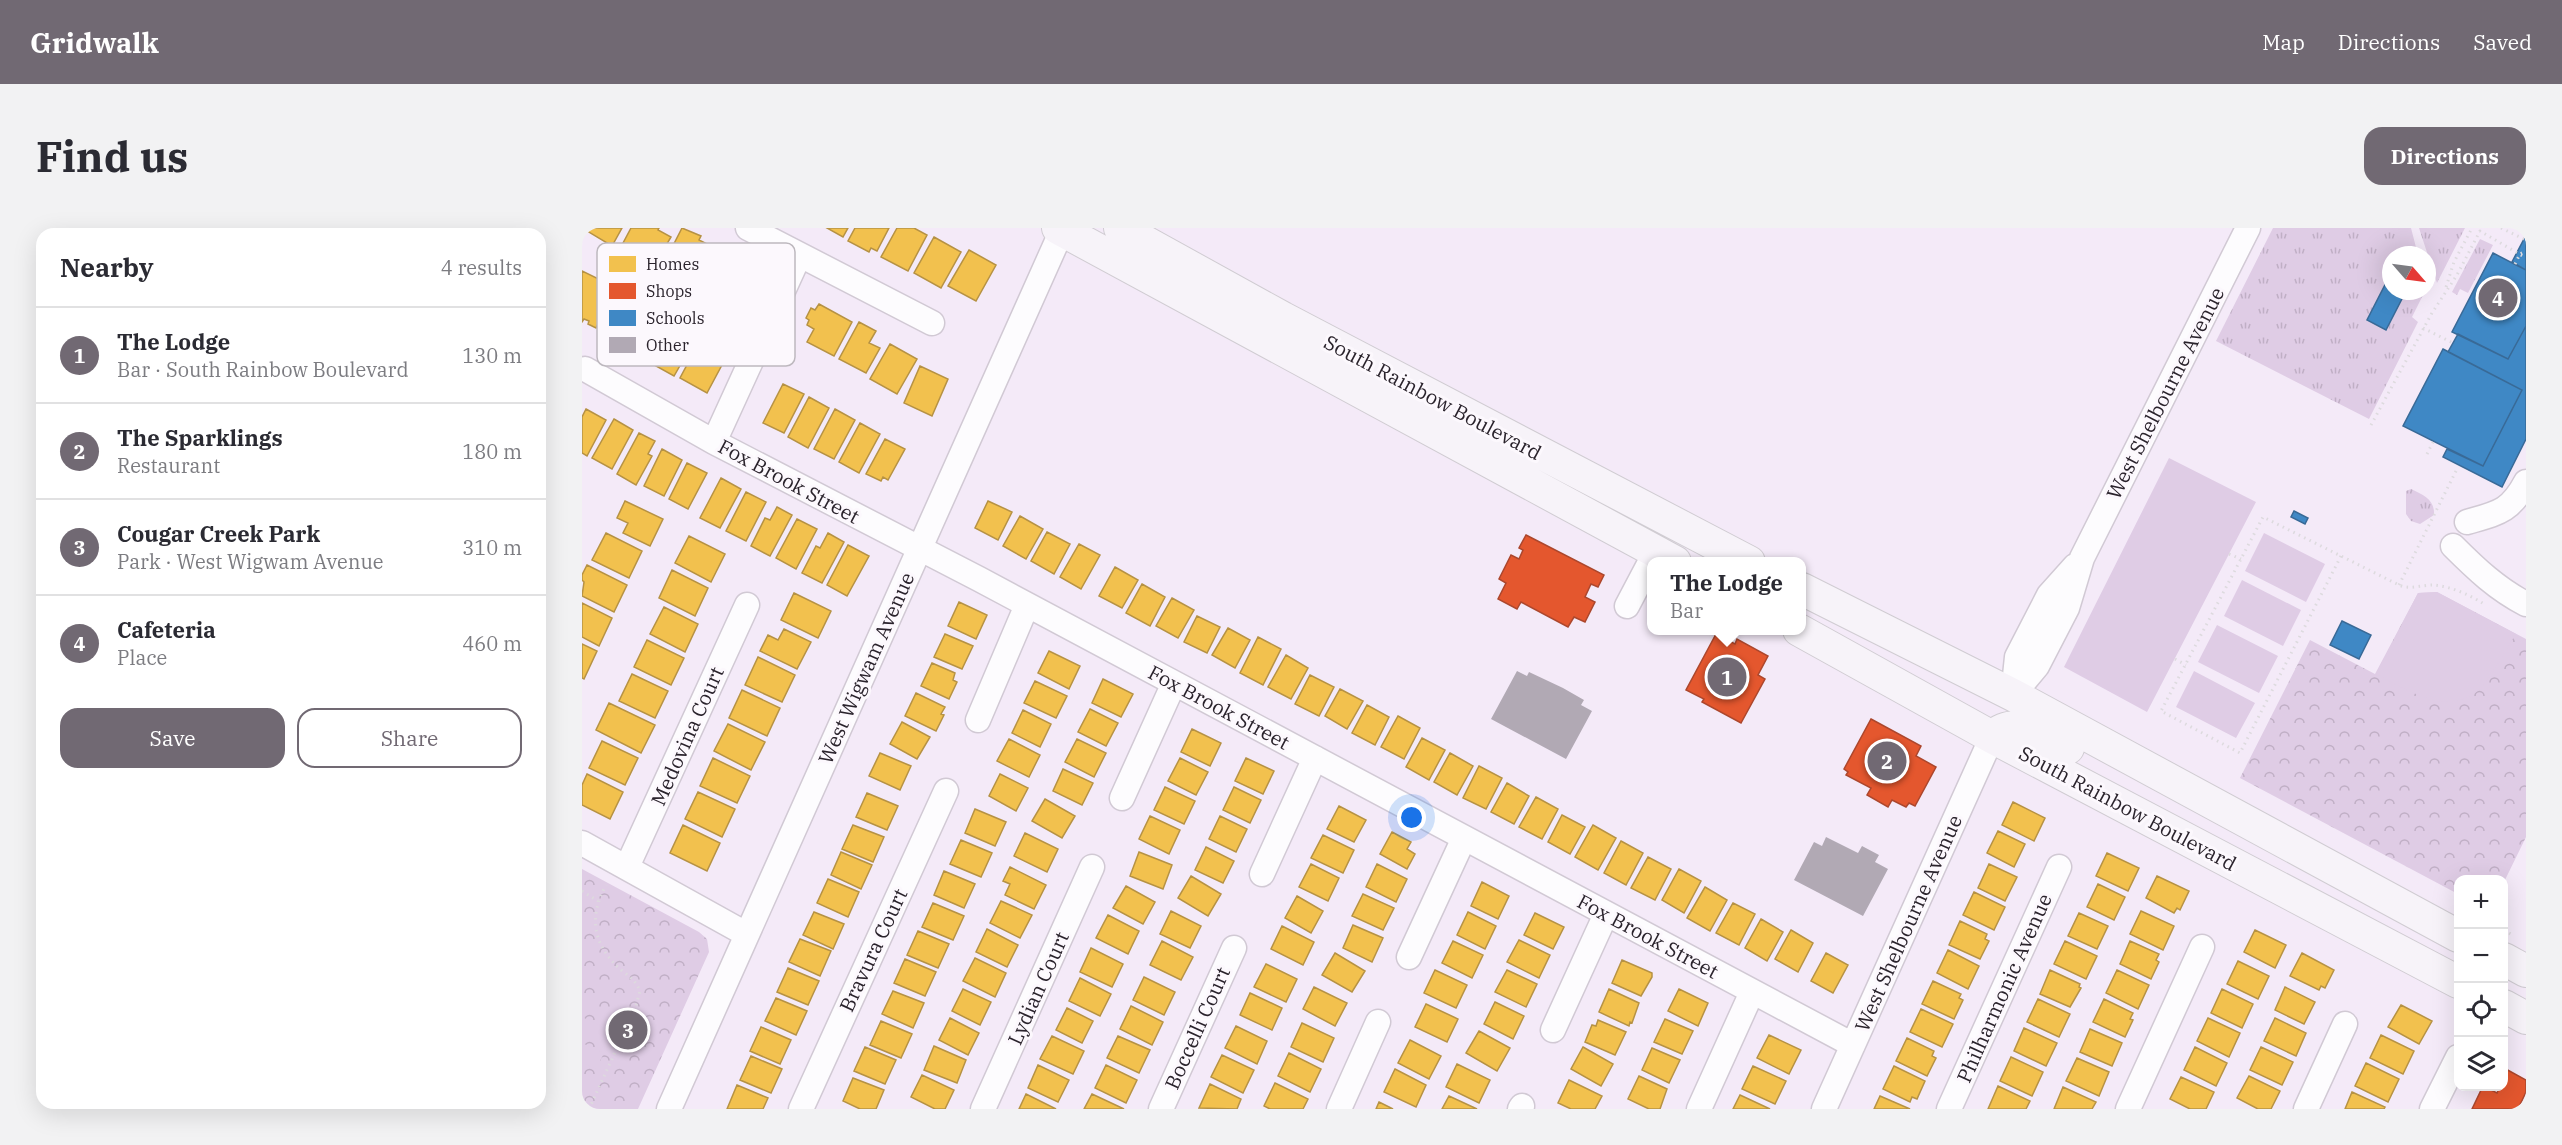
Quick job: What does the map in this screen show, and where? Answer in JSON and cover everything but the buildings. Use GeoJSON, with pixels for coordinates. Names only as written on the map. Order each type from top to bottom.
{"type":"FeatureCollection","features":[{"type":"Feature","properties":{"kind":"main road","name":"South Rainbow Boulevard"},"geometry":{"type":"LineString","coordinates":[[1120,228],[1282,318],[1741,557]]}},
{"type":"Feature","properties":{"kind":"main road","name":"South Rainbow Boulevard"},"geometry":{"type":"LineString","coordinates":[[1061,229],[1666,556]]}},
{"type":"Feature","properties":{"kind":"main road"},"geometry":{"type":"LineString","coordinates":[[1382,403],[1449,419],[1504,448],[1523,444]]}},
{"type":"Feature","properties":{"kind":"main road"},"geometry":{"type":"LineString","coordinates":[[1538,487],[1565,483],[1618,507],[1701,537]]}},
{"type":"Feature","properties":{"kind":"main road"},"geometry":{"type":"LineString","coordinates":[[1806,591],[2013,695],[2454,935]]}},
{"type":"Feature","properties":{"kind":"main road","name":"South Rainbow Boulevard"},"geometry":{"type":"LineString","coordinates":[[1806,634],[1992,736],[2454,980]]}},
{"type":"Feature","properties":{"kind":"main road"},"geometry":{"type":"LineString","coordinates":[[1846,656],[1923,672],[1968,694],[1989,701],[1997,701],[2013,695]]}},
{"type":"Feature","properties":{"kind":"main road"},"geometry":{"type":"LineString","coordinates":[[1992,736],[2001,728],[2025,727],[2072,750],[2153,770]]}},
{"type":"Feature","properties":{"kind":"main road"},"geometry":{"type":"LineString","coordinates":[[2320,908],[2398,925],[2437,944],[2454,938]]}},
{"type":"Feature","properties":{"kind":"main road"},"geometry":{"type":"LineString","coordinates":[[2508,961],[2526,971]]}},
{"type":"Feature","properties":{"kind":"main road"},"geometry":{"type":"LineString","coordinates":[[2508,994],[2526,992]]}},
{"type":"Feature","properties":{"kind":"main road"},"geometry":{"type":"LineString","coordinates":[[2508,1008],[2526,1018]]}},
{"type":"Feature","properties":{"kind":"street"},"geometry":{"type":"LineString","coordinates":[[748,228],[775,243]]}},
{"type":"Feature","properties":{"kind":"street","name":"West Shelbourne Avenue"},"geometry":{"type":"LineString","coordinates":[[2013,695],[2034,671],[2067,608],[2082,558],[2248,228]]}},
{"type":"Feature","properties":{"kind":"street","name":"West Wigwam Avenue"},"geometry":{"type":"LineString","coordinates":[[669,1109],[1061,229]]}},
{"type":"Feature","properties":{"kind":"street"},"geometry":{"type":"LineString","coordinates":[[795,254],[932,323]]}},
{"type":"Feature","properties":{"kind":"street"},"geometry":{"type":"LineString","coordinates":[[795,265],[799,256]]}},
{"type":"Feature","properties":{"kind":"street"},"geometry":{"type":"LineString","coordinates":[[714,442],[749,366]]}},
{"type":"Feature","properties":{"kind":"street","name":"Fox Brook Street"},"geometry":{"type":"LineString","coordinates":[[585,369],[714,442],[1027,605],[1853,1045]]}},
{"type":"Feature","properties":{"kind":"street"},"geometry":{"type":"LineString","coordinates":[[2467,522],[2502,512],[2514,501],[2526,482]]}},
{"type":"Feature","properties":{"kind":"street"},"geometry":{"type":"LineString","coordinates":[[2453,546],[2481,575],[2506,594],[2526,604]]}},
{"type":"Feature","properties":{"kind":"street"},"geometry":{"type":"LineString","coordinates":[[1627,606],[1647,580]]}},
{"type":"Feature","properties":{"kind":"street","name":"Medovina Court"},"geometry":{"type":"LineString","coordinates":[[627,867],[747,605]]}},
{"type":"Feature","properties":{"kind":"street"},"geometry":{"type":"LineString","coordinates":[[978,720],[1027,605]]}},
{"type":"Feature","properties":{"kind":"street"},"geometry":{"type":"LineString","coordinates":[[1122,798],[1174,683]]}},
{"type":"Feature","properties":{"kind":"street","name":"West Shelbourne Avenue"},"geometry":{"type":"LineString","coordinates":[[1824,1109],[1992,736]]}},
{"type":"Feature","properties":{"kind":"street"},"geometry":{"type":"LineString","coordinates":[[1262,874],[1314,759]]}},
{"type":"Feature","properties":{"kind":"street","name":"Bravura Court"},"geometry":{"type":"LineString","coordinates":[[801,1109],[946,791]]}},
{"type":"Feature","properties":{"kind":"street"},"geometry":{"type":"LineString","coordinates":[[1408,957],[1464,838]]}},
{"type":"Feature","properties":{"kind":"street"},"geometry":{"type":"LineString","coordinates":[[582,843],[747,934]]}},
{"type":"Feature","properties":{"kind":"street","name":"Lydian Court"},"geometry":{"type":"LineString","coordinates":[[983,1109],[1092,867]]}},
{"type":"Feature","properties":{"kind":"street","name":"Philharmonic Avenue"},"geometry":{"type":"LineString","coordinates":[[1949,1109],[2059,867]]}},
{"type":"Feature","properties":{"kind":"street"},"geometry":{"type":"LineString","coordinates":[[1553,1030],[1606,914]]}},
{"type":"Feature","properties":{"kind":"street"},"geometry":{"type":"LineString","coordinates":[[2128,1109],[2202,947]]}},
{"type":"Feature","properties":{"kind":"street","name":"Boccelli Court"},"geometry":{"type":"LineString","coordinates":[[1161,1109],[1234,948]]}},
{"type":"Feature","properties":{"kind":"street"},"geometry":{"type":"LineString","coordinates":[[1699,1109],[1752,992]]}},
{"type":"Feature","properties":{"kind":"street"},"geometry":{"type":"LineString","coordinates":[[1339,1109],[1378,1022]]}},
{"type":"Feature","properties":{"kind":"street"},"geometry":{"type":"LineString","coordinates":[[2306,1109],[2345,1024]]}},
{"type":"Feature","properties":{"kind":"street"},"geometry":{"type":"LineString","coordinates":[[2432,1109],[2454,1065]]}},
{"type":"Feature","properties":{"kind":"path"},"geometry":{"type":"LineString","coordinates":[[2371,425],[2445,289],[2454,262],[2472,228]]}},
{"type":"Feature","properties":{"kind":"path"},"geometry":{"type":"LineString","coordinates":[[2501,228],[2526,240]]}},
{"type":"Feature","properties":{"kind":"path"},"geometry":{"type":"LineString","coordinates":[[2445,289],[2457,275],[2480,231],[2523,252],[2526,258]]}},
{"type":"Feature","properties":{"kind":"path"},"geometry":{"type":"LineString","coordinates":[[2515,264],[2526,245]]}},
{"type":"Feature","properties":{"kind":"path"},"geometry":{"type":"LineString","coordinates":[[2423,328],[2453,343]]}},
{"type":"Feature","properties":{"kind":"path"},"geometry":{"type":"LineString","coordinates":[[2427,454],[2433,442]]}},
{"type":"Feature","properties":{"kind":"path"},"geometry":{"type":"LineString","coordinates":[[2399,585],[2457,469]]}},
{"type":"Feature","properties":{"kind":"path"},"geometry":{"type":"LineString","coordinates":[[2341,556],[2240,753],[2161,711],[2263,517],[2341,556],[2399,585],[2404,588],[2434,585],[2463,593],[2486,605]]}},
{"type":"Feature","properties":{"kind":"path"},"geometry":{"type":"LineString","coordinates":[[2229,554],[2241,560]]}},
{"type":"Feature","properties":{"kind":"path"},"geometry":{"type":"LineString","coordinates":[[2175,659],[2186,665]]}},
{"type":"Feature","properties":{"kind":"path"},"geometry":{"type":"LineString","coordinates":[[589,1109],[635,1009],[640,991],[631,977],[606,954],[597,936],[594,914],[606,885]]}},
{"type":"Feature","properties":{"kind":"path"},"geometry":{"type":"LineString","coordinates":[[582,891],[598,901]]}},
{"type":"Feature","properties":{"kind":"green space"},"geometry":{"type":"Polygon","coordinates":[[[2273,228],[2411,228],[2416,246],[2382,246],[2382,300],[2420,300],[2412,317],[2418,322],[2369,419],[2216,341],[2273,228]]]}},
{"type":"Feature","properties":{"kind":"green space"},"geometry":{"type":"Polygon","coordinates":[[[2419,228],[2465,228],[2437,283],[2436,246],[2425,246],[2419,228]]]}},
{"type":"Feature","properties":{"kind":"green space"},"geometry":{"type":"Polygon","coordinates":[[[2480,239],[2493,245],[2468,293],[2460,289],[2457,295],[2452,292],[2480,239]]]}},
{"type":"Feature","properties":{"kind":"green space"},"geometry":{"type":"Polygon","coordinates":[[[2169,458],[2256,502],[2147,712],[2064,667],[2169,458]]]}},
{"type":"Feature","properties":{"kind":"green space"},"geometry":{"type":"Polygon","coordinates":[[[2411,489],[2420,493],[2433,505],[2434,515],[2420,524],[2411,521],[2406,514],[2406,491],[2411,489]]]}},
{"type":"Feature","properties":{"kind":"green space"},"geometry":{"type":"Polygon","coordinates":[[[2264,533],[2325,564],[2306,602],[2245,571],[2264,533]]]}},
{"type":"Feature","properties":{"kind":"green space"},"geometry":{"type":"Polygon","coordinates":[[[2242,580],[2301,610],[2283,646],[2224,616],[2242,580]]]}},
{"type":"Feature","properties":{"kind":"green space"},"geometry":{"type":"Polygon","coordinates":[[[2437,592],[2526,639],[2526,837],[2507,875],[2454,875],[2454,892],[2240,778],[2310,640],[2375,674],[2418,593],[2437,592]]]}},
{"type":"Feature","properties":{"kind":"green space"},"geometry":{"type":"Polygon","coordinates":[[[2437,592],[2516,634],[2480,689],[2468,697],[2455,701],[2427,698],[2376,674],[2418,593],[2437,592]]]}},
{"type":"Feature","properties":{"kind":"green space"},"geometry":{"type":"Polygon","coordinates":[[[2217,625],[2278,656],[2259,693],[2198,662],[2217,625]]]}},
{"type":"Feature","properties":{"kind":"green space"},"geometry":{"type":"Polygon","coordinates":[[[2194,671],[2255,703],[2236,738],[2176,707],[2194,671]]]}},
{"type":"Feature","properties":{"kind":"green space"},"geometry":{"type":"Polygon","coordinates":[[[582,869],[699,932],[707,939],[709,952],[638,1109],[582,1109],[582,869]]]}},
{"type":"Feature","properties":{"kind":"green space"},"geometry":{"type":"Polygon","coordinates":[[[582,1017],[614,1032],[607,1048],[582,1037],[582,1017]]]}},
{"type":"Feature","properties":{"kind":"green space"},"geometry":{"type":"Polygon","coordinates":[[[582,1043],[604,1053],[596,1069],[582,1063],[582,1043]]]}},
{"type":"Feature","properties":{"kind":"place","name":"Cafeteria"},"geometry":{"type":"Point","coordinates":[2498,298]}},
{"type":"Feature","properties":{"kind":"place","name":"The Lodge"},"geometry":{"type":"Point","coordinates":[1727,677]}},
{"type":"Feature","properties":{"kind":"place","name":"The Sparklings"},"geometry":{"type":"Point","coordinates":[1887,761]}},
{"type":"Feature","properties":{"kind":"place","name":"Cougar Creek Park"},"geometry":{"type":"Point","coordinates":[628,1030]}}]}
